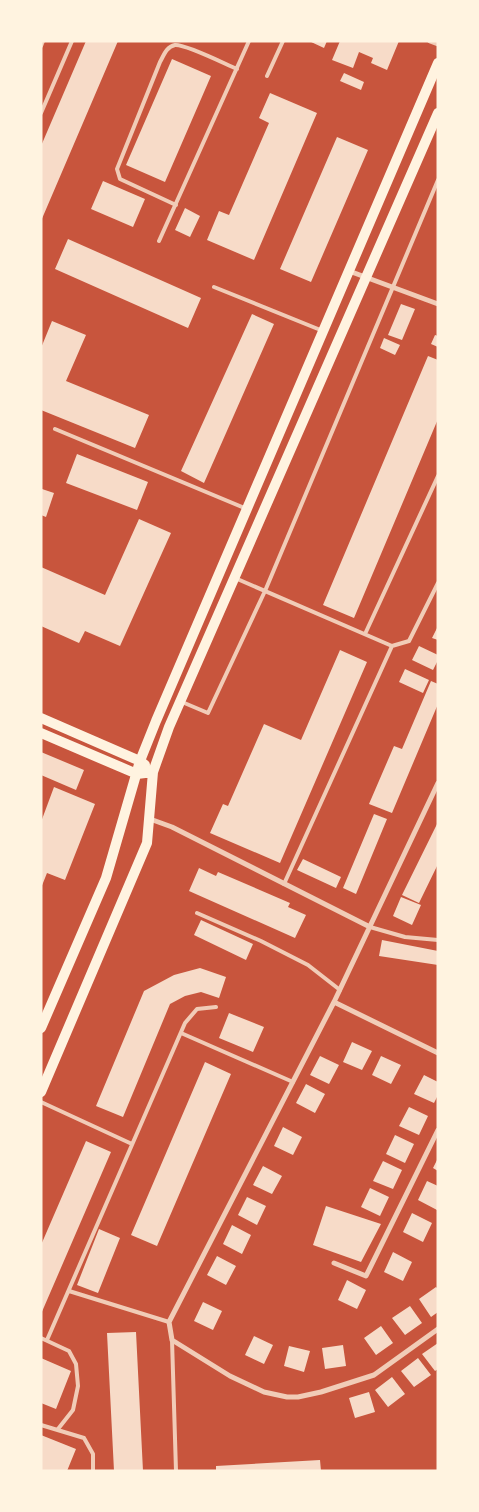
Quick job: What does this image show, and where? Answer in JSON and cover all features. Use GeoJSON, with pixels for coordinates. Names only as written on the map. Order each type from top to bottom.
{"type":"FeatureCollection","features":[{"type":"Feature","properties":{"kind":"main road"},"geometry":{"type":"LineString","coordinates":[[41,1028],[106,878],[140,761],[156,721],[438,62]]}},
{"type":"Feature","properties":{"kind":"main road"},"geometry":{"type":"LineString","coordinates":[[41,1092],[147,843],[153,772],[169,727],[438,113]]}},
{"type":"Feature","properties":{"kind":"main road"},"geometry":{"type":"LineString","coordinates":[[41,718],[140,761],[153,772]]}},
{"type":"Feature","properties":{"kind":"main road"},"geometry":{"type":"LineString","coordinates":[[41,733],[137,774],[153,772]]}},
{"type":"Feature","properties":{"kind":"street"},"geometry":{"type":"LineString","coordinates":[[430,41],[438,44]]}},
{"type":"Feature","properties":{"kind":"street"},"geometry":{"type":"LineString","coordinates":[[348,271],[438,304]]}},
{"type":"Feature","properties":{"kind":"street"},"geometry":{"type":"LineString","coordinates":[[438,783],[340,990],[169,1322],[172,1340],[230,1376],[264,1392],[298,1397],[321,1392],[374,1375],[438,1329]]}},
{"type":"Feature","properties":{"kind":"street"},"geometry":{"type":"LineString","coordinates":[[149,819],[172,827],[370,927]]}},
{"type":"Feature","properties":{"kind":"street"},"geometry":{"type":"LineString","coordinates":[[334,1002],[438,1053]]}},
{"type":"Feature","properties":{"kind":"street"},"geometry":{"type":"LineString","coordinates":[[334,1263],[366,1276],[438,1130]]}},
{"type":"Feature","properties":{"kind":"lane"},"geometry":{"type":"LineString","coordinates":[[41,46],[43,41]]}},
{"type":"Feature","properties":{"kind":"lane"},"geometry":{"type":"LineString","coordinates":[[41,113],[72,41]]}},
{"type":"Feature","properties":{"kind":"lane"},"geometry":{"type":"LineString","coordinates":[[160,241],[250,41]]}},
{"type":"Feature","properties":{"kind":"lane"},"geometry":{"type":"LineString","coordinates":[[267,76],[283,41]]}},
{"type":"Feature","properties":{"kind":"lane"},"geometry":{"type":"LineString","coordinates":[[176,205],[120,179],[116,168],[160,62],[166,50],[175,45],[187,47],[237,69]]}},
{"type":"Feature","properties":{"kind":"lane"},"geometry":{"type":"LineString","coordinates":[[180,702],[208,714],[265,591],[438,180]]}},
{"type":"Feature","properties":{"kind":"lane"},"geometry":{"type":"LineString","coordinates":[[214,287],[323,330]]}},
{"type":"Feature","properties":{"kind":"lane"},"geometry":{"type":"LineString","coordinates":[[55,429],[247,509]]}},
{"type":"Feature","properties":{"kind":"lane"},"geometry":{"type":"LineString","coordinates":[[365,634],[438,476]]}},
{"type":"Feature","properties":{"kind":"lane"},"geometry":{"type":"LineString","coordinates":[[234,578],[392,646],[409,641],[438,584]]}},
{"type":"Feature","properties":{"kind":"lane"},"geometry":{"type":"LineString","coordinates":[[284,884],[392,646]]}},
{"type":"Feature","properties":{"kind":"lane"},"geometry":{"type":"LineString","coordinates":[[197,914],[261,941],[308,965],[340,990]]}},
{"type":"Feature","properties":{"kind":"lane"},"geometry":{"type":"LineString","coordinates":[[370,927],[405,937],[438,940]]}},
{"type":"Feature","properties":{"kind":"lane"},"geometry":{"type":"LineString","coordinates":[[47,1340],[185,1023],[197,1009],[208,1006],[216,1007]]}},
{"type":"Feature","properties":{"kind":"lane"},"geometry":{"type":"LineString","coordinates":[[181,1033],[292,1082]]}},
{"type":"Feature","properties":{"kind":"lane"},"geometry":{"type":"LineString","coordinates":[[41,1102],[132,1144]]}},
{"type":"Feature","properties":{"kind":"lane"},"geometry":{"type":"LineString","coordinates":[[69,1290],[169,1322]]}},
{"type":"Feature","properties":{"kind":"lane"},"geometry":{"type":"LineString","coordinates":[[41,1338],[69,1351],[76,1364],[78,1386],[73,1410],[58,1429]]}},
{"type":"Feature","properties":{"kind":"lane"},"geometry":{"type":"LineString","coordinates":[[172,1340],[176,1471]]}},
{"type":"Feature","properties":{"kind":"lane"},"geometry":{"type":"LineString","coordinates":[[41,1425],[84,1438],[93,1454],[93,1471]]}},
{"type":"Feature","properties":{"kind":"building"},"geometry":{"type":"Polygon","coordinates":[[[86,41],[118,41],[41,221],[41,146],[86,41]]]}},
{"type":"Feature","properties":{"kind":"building"},"geometry":{"type":"Polygon","coordinates":[[[309,41],[327,41],[324,48],[309,41]]]}},
{"type":"Feature","properties":{"kind":"building"},"geometry":{"type":"Polygon","coordinates":[[[340,41],[399,41],[387,70],[371,63],[373,58],[359,52],[353,68],[332,60],[340,41]]]}},
{"type":"Feature","properties":{"kind":"building"},"geometry":{"type":"Polygon","coordinates":[[[172,59],[211,76],[165,182],[126,165],[172,59]]]}},
{"type":"Feature","properties":{"kind":"building"},"geometry":{"type":"Polygon","coordinates":[[[344,73],[364,82],[361,90],[340,81],[344,73]]]}},
{"type":"Feature","properties":{"kind":"building"},"geometry":{"type":"Polygon","coordinates":[[[270,93],[317,113],[254,260],[207,240],[219,211],[229,215],[269,123],[259,118],[270,93]]]}},
{"type":"Feature","properties":{"kind":"building"},"geometry":{"type":"Polygon","coordinates":[[[337,137],[368,150],[311,282],[280,269],[337,137]]]}},
{"type":"Feature","properties":{"kind":"building"},"geometry":{"type":"Polygon","coordinates":[[[103,181],[145,199],[133,227],[91,209],[103,181]]]}},
{"type":"Feature","properties":{"kind":"building"},"geometry":{"type":"Polygon","coordinates":[[[185,208],[200,216],[190,237],[175,230],[185,208]]]}},
{"type":"Feature","properties":{"kind":"building"},"geometry":{"type":"Polygon","coordinates":[[[68,239],[201,298],[188,328],[55,269],[68,239]]]}},
{"type":"Feature","properties":{"kind":"building"},"geometry":{"type":"Polygon","coordinates":[[[401,304],[415,309],[402,340],[388,335],[401,304]]]}},
{"type":"Feature","properties":{"kind":"building"},"geometry":{"type":"Polygon","coordinates":[[[252,314],[274,324],[204,483],[181,471],[252,314]]]}},
{"type":"Feature","properties":{"kind":"building"},"geometry":{"type":"Polygon","coordinates":[[[52,321],[86,335],[66,381],[149,415],[135,448],[41,410],[41,348],[52,321]]]}},
{"type":"Feature","properties":{"kind":"building"},"geometry":{"type":"Polygon","coordinates":[[[435,335],[438,336],[438,347],[431,344],[435,335]]]}},
{"type":"Feature","properties":{"kind":"building"},"geometry":{"type":"Polygon","coordinates":[[[384,338],[400,345],[395,355],[380,348],[384,338]]]}},
{"type":"Feature","properties":{"kind":"building"},"geometry":{"type":"Polygon","coordinates":[[[428,356],[438,360],[438,419],[354,618],[323,605],[428,356]]]}},
{"type":"Feature","properties":{"kind":"building"},"geometry":{"type":"Polygon","coordinates":[[[77,454],[148,482],[137,510],[66,483],[77,454]]]}},
{"type":"Feature","properties":{"kind":"building"},"geometry":{"type":"Polygon","coordinates":[[[42,489],[54,493],[46,517],[41,515],[42,489]]]}},
{"type":"Feature","properties":{"kind":"building"},"geometry":{"type":"Polygon","coordinates":[[[139,519],[171,533],[120,646],[85,631],[79,643],[41,626],[41,567],[105,595],[139,519]]]}},
{"type":"Feature","properties":{"kind":"building"},"geometry":{"type":"Polygon","coordinates":[[[438,626],[438,640],[432,638],[438,626]]]}},
{"type":"Feature","properties":{"kind":"building"},"geometry":{"type":"Polygon","coordinates":[[[419,646],[438,655],[438,660],[433,670],[412,660],[419,646]]]}},
{"type":"Feature","properties":{"kind":"building"},"geometry":{"type":"Polygon","coordinates":[[[340,650],[367,662],[280,863],[210,833],[223,804],[228,806],[264,724],[301,740],[340,650]]]}},
{"type":"Feature","properties":{"kind":"building"},"geometry":{"type":"Polygon","coordinates":[[[405,669],[429,680],[423,693],[399,682],[405,669]]]}},
{"type":"Feature","properties":{"kind":"building"},"geometry":{"type":"Polygon","coordinates":[[[431,681],[438,684],[438,704],[392,813],[369,804],[394,746],[402,749],[431,681]]]}},
{"type":"Feature","properties":{"kind":"building"},"geometry":{"type":"Polygon","coordinates":[[[41,752],[84,770],[76,790],[41,775],[41,752]]]}},
{"type":"Feature","properties":{"kind":"building"},"geometry":{"type":"Polygon","coordinates":[[[54,787],[95,804],[65,880],[47,873],[41,888],[41,822],[54,787]]]}},
{"type":"Feature","properties":{"kind":"building"},"geometry":{"type":"Polygon","coordinates":[[[374,814],[387,819],[356,894],[343,888],[374,814]]]}},
{"type":"Feature","properties":{"kind":"building"},"geometry":{"type":"Polygon","coordinates":[[[438,822],[438,864],[419,903],[402,895],[438,822]]]}},
{"type":"Feature","properties":{"kind":"building"},"geometry":{"type":"Polygon","coordinates":[[[303,859],[341,877],[336,888],[297,870],[303,859]]]}},
{"type":"Feature","properties":{"kind":"building"},"geometry":{"type":"Polygon","coordinates":[[[199,868],[216,876],[218,872],[290,903],[288,907],[306,915],[295,938],[189,891],[199,868]]]}},
{"type":"Feature","properties":{"kind":"building"},"geometry":{"type":"Polygon","coordinates":[[[401,897],[421,905],[412,925],[393,916],[401,897]]]}},
{"type":"Feature","properties":{"kind":"building"},"geometry":{"type":"Polygon","coordinates":[[[201,920],[253,944],[246,960],[194,935],[201,920]]]}},
{"type":"Feature","properties":{"kind":"building"},"geometry":{"type":"Polygon","coordinates":[[[382,940],[438,951],[438,965],[379,956],[382,940]]]}},
{"type":"Feature","properties":{"kind":"building"},"geometry":{"type":"Polygon","coordinates":[[[200,968],[226,977],[219,998],[201,992],[185,996],[170,1004],[123,1117],[96,1106],[144,991],[174,975],[200,968]]]}},
{"type":"Feature","properties":{"kind":"building"},"geometry":{"type":"Polygon","coordinates":[[[229,1013],[264,1027],[253,1052],[219,1038],[229,1013]]]}},
{"type":"Feature","properties":{"kind":"building"},"geometry":{"type":"Polygon","coordinates":[[[352,1042],[372,1051],[362,1070],[343,1062],[352,1042]]]}},
{"type":"Feature","properties":{"kind":"building"},"geometry":{"type":"Polygon","coordinates":[[[320,1056],[339,1065],[329,1084],[310,1075],[320,1056]]]}},
{"type":"Feature","properties":{"kind":"building"},"geometry":{"type":"Polygon","coordinates":[[[381,1056],[401,1065],[391,1084],[372,1075],[381,1056]]]}},
{"type":"Feature","properties":{"kind":"building"},"geometry":{"type":"Polygon","coordinates":[[[205,1062],[231,1074],[157,1246],[131,1235],[205,1062]]]}},
{"type":"Feature","properties":{"kind":"building"},"geometry":{"type":"Polygon","coordinates":[[[424,1075],[438,1082],[438,1095],[434,1103],[414,1094],[424,1075]]]}},
{"type":"Feature","properties":{"kind":"building"},"geometry":{"type":"Polygon","coordinates":[[[306,1084],[325,1094],[315,1113],[296,1103],[306,1084]]]}},
{"type":"Feature","properties":{"kind":"building"},"geometry":{"type":"Polygon","coordinates":[[[409,1107],[428,1116],[419,1135],[399,1126],[409,1107]]]}},
{"type":"Feature","properties":{"kind":"building"},"geometry":{"type":"Polygon","coordinates":[[[283,1127],[302,1137],[293,1155],[274,1146],[283,1127]]]}},
{"type":"Feature","properties":{"kind":"building"},"geometry":{"type":"Polygon","coordinates":[[[395,1135],[414,1144],[405,1163],[386,1154],[395,1135]]]}},
{"type":"Feature","properties":{"kind":"building"},"geometry":{"type":"Polygon","coordinates":[[[86,1141],[111,1152],[41,1314],[41,1245],[86,1141]]]}},
{"type":"Feature","properties":{"kind":"building"},"geometry":{"type":"Polygon","coordinates":[[[438,1158],[438,1171],[433,1168],[438,1158]]]}},
{"type":"Feature","properties":{"kind":"building"},"geometry":{"type":"Polygon","coordinates":[[[383,1161],[402,1170],[393,1189],[373,1181],[383,1161]]]}},
{"type":"Feature","properties":{"kind":"building"},"geometry":{"type":"Polygon","coordinates":[[[263,1166],[282,1176],[272,1194],[253,1185],[263,1166]]]}},
{"type":"Feature","properties":{"kind":"building"},"geometry":{"type":"Polygon","coordinates":[[[427,1181],[438,1186],[437,1210],[418,1200],[427,1181]]]}},
{"type":"Feature","properties":{"kind":"building"},"geometry":{"type":"Polygon","coordinates":[[[370,1188],[389,1197],[380,1216],[361,1207],[370,1188]]]}},
{"type":"Feature","properties":{"kind":"building"},"geometry":{"type":"Polygon","coordinates":[[[247,1197],[266,1206],[257,1225],[238,1215],[247,1197]]]}},
{"type":"Feature","properties":{"kind":"building"},"geometry":{"type":"Polygon","coordinates":[[[326,1206],[381,1224],[361,1262],[313,1245],[326,1206]]]}},
{"type":"Feature","properties":{"kind":"building"},"geometry":{"type":"Polygon","coordinates":[[[412,1213],[432,1223],[423,1242],[403,1232],[412,1213]]]}},
{"type":"Feature","properties":{"kind":"building"},"geometry":{"type":"Polygon","coordinates":[[[232,1225],[251,1235],[242,1254],[223,1244],[232,1225]]]}},
{"type":"Feature","properties":{"kind":"building"},"geometry":{"type":"Polygon","coordinates":[[[99,1229],[120,1238],[98,1293],[77,1285],[99,1229]]]}},
{"type":"Feature","properties":{"kind":"building"},"geometry":{"type":"Polygon","coordinates":[[[393,1252],[412,1262],[403,1281],[384,1272],[393,1252]]]}},
{"type":"Feature","properties":{"kind":"building"},"geometry":{"type":"Polygon","coordinates":[[[217,1256],[236,1266],[226,1285],[207,1275],[217,1256]]]}},
{"type":"Feature","properties":{"kind":"building"},"geometry":{"type":"Polygon","coordinates":[[[347,1280],[366,1290],[357,1309],[338,1300],[347,1280]]]}},
{"type":"Feature","properties":{"kind":"building"},"geometry":{"type":"Polygon","coordinates":[[[436,1287],[438,1289],[438,1312],[431,1317],[419,1299],[436,1287]]]}},
{"type":"Feature","properties":{"kind":"building"},"geometry":{"type":"Polygon","coordinates":[[[203,1302],[222,1311],[213,1330],[194,1321],[203,1302]]]}},
{"type":"Feature","properties":{"kind":"building"},"geometry":{"type":"Polygon","coordinates":[[[410,1306],[422,1323],[405,1335],[392,1318],[410,1306]]]}},
{"type":"Feature","properties":{"kind":"building"},"geometry":{"type":"Polygon","coordinates":[[[381,1326],[393,1343],[376,1355],[364,1338],[381,1326]]]}},
{"type":"Feature","properties":{"kind":"building"},"geometry":{"type":"Polygon","coordinates":[[[136,1332],[143,1471],[114,1471],[107,1333],[136,1332]]]}},
{"type":"Feature","properties":{"kind":"building"},"geometry":{"type":"Polygon","coordinates":[[[254,1336],[273,1345],[264,1364],[245,1355],[254,1336]]]}},
{"type":"Feature","properties":{"kind":"building"},"geometry":{"type":"Polygon","coordinates":[[[438,1343],[438,1369],[435,1371],[422,1354],[438,1343]]]}},
{"type":"Feature","properties":{"kind":"building"},"geometry":{"type":"Polygon","coordinates":[[[343,1345],[346,1366],[325,1369],[322,1348],[343,1345]]]}},
{"type":"Feature","properties":{"kind":"building"},"geometry":{"type":"Polygon","coordinates":[[[289,1346],[310,1351],[304,1372],[284,1366],[289,1346]]]}},
{"type":"Feature","properties":{"kind":"building"},"geometry":{"type":"Polygon","coordinates":[[[41,1358],[71,1371],[56,1409],[41,1403],[41,1358]]]}},
{"type":"Feature","properties":{"kind":"building"},"geometry":{"type":"Polygon","coordinates":[[[418,1358],[431,1375],[414,1387],[401,1371],[418,1358]]]}},
{"type":"Feature","properties":{"kind":"building"},"geometry":{"type":"Polygon","coordinates":[[[392,1377],[405,1394],[388,1407],[375,1390],[392,1377]]]}},
{"type":"Feature","properties":{"kind":"building"},"geometry":{"type":"Polygon","coordinates":[[[369,1392],[375,1412],[355,1418],[349,1398],[369,1392]]]}},
{"type":"Feature","properties":{"kind":"building"},"geometry":{"type":"Polygon","coordinates":[[[41,1435],[76,1449],[67,1471],[41,1471],[41,1435]]]}},
{"type":"Feature","properties":{"kind":"building"},"geometry":{"type":"Polygon","coordinates":[[[320,1460],[321,1471],[216,1471],[216,1466],[320,1460]]]}}]}
